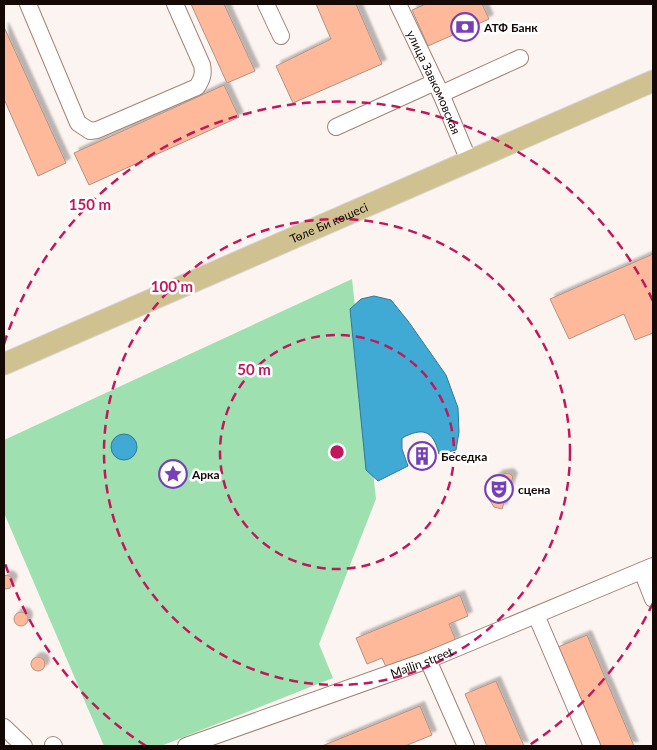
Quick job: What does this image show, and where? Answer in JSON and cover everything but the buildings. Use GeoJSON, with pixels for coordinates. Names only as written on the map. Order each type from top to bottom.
{"type":"FeatureCollection","features":[{"type":"Feature","properties":{"kind":"main road","name":"Төле Би көшесі"},"geometry":{"type":"LineString","coordinates":[[4,364],[653,81]]}},
{"type":"Feature","properties":{"kind":"street"},"geometry":{"type":"LineString","coordinates":[[28,4],[78,123],[90,131],[97,130],[197,87],[202,79],[202,64],[175,4]]}},
{"type":"Feature","properties":{"kind":"street"},"geometry":{"type":"LineString","coordinates":[[266,4],[281,36]]}},
{"type":"Feature","properties":{"kind":"street","name":"улица Завкомовская"},"geometry":{"type":"LineString","coordinates":[[398,4],[438,88],[469,161]]}},
{"type":"Feature","properties":{"kind":"street"},"geometry":{"type":"LineString","coordinates":[[336,127],[520,58]]}},
{"type":"Feature","properties":{"kind":"street"},"geometry":{"type":"LineString","coordinates":[[648,569],[653,599]]}},
{"type":"Feature","properties":{"kind":"street","name":"Mailin street"},"geometry":{"type":"LineString","coordinates":[[186,746],[428,660],[648,569]]}},
{"type":"Feature","properties":{"kind":"street"},"geometry":{"type":"LineString","coordinates":[[536,616],[592,746]]}},
{"type":"Feature","properties":{"kind":"street"},"geometry":{"type":"LineString","coordinates":[[428,660],[464,746]]}},
{"type":"Feature","properties":{"kind":"street"},"geometry":{"type":"LineString","coordinates":[[4,727],[24,746]]}},
{"type":"Feature","properties":{"kind":"green space"},"geometry":{"type":"Polygon","coordinates":[[[352,279],[376,499],[319,644],[333,678],[161,746],[104,746],[4,513],[4,440],[352,279]]]}},
{"type":"Feature","properties":{"kind":"water"},"geometry":{"type":"Polygon","coordinates":[[[374,296],[391,300],[446,375],[458,408],[459,432],[456,450],[439,454],[434,440],[426,433],[416,432],[402,438],[402,449],[408,466],[378,481],[366,470],[350,309],[361,299],[374,296]]]}},
{"type":"Feature","properties":{"kind":"water"},"geometry":{"type":"Polygon","coordinates":[[[124,434],[133,438],[137,447],[133,456],[124,460],[115,456],[111,447],[115,438],[124,434]]]}},
{"type":"Feature","properties":{"kind":"place","name":"АТФ Банк"},"geometry":{"type":"Point","coordinates":[465,27]}},
{"type":"Feature","properties":{"kind":"place","name":"Беседка"},"geometry":{"type":"Point","coordinates":[422,456]}},
{"type":"Feature","properties":{"kind":"place","name":"Арка"},"geometry":{"type":"Point","coordinates":[173,474]}},
{"type":"Feature","properties":{"kind":"place","name":"сцена"},"geometry":{"type":"Point","coordinates":[499,489]}}]}
